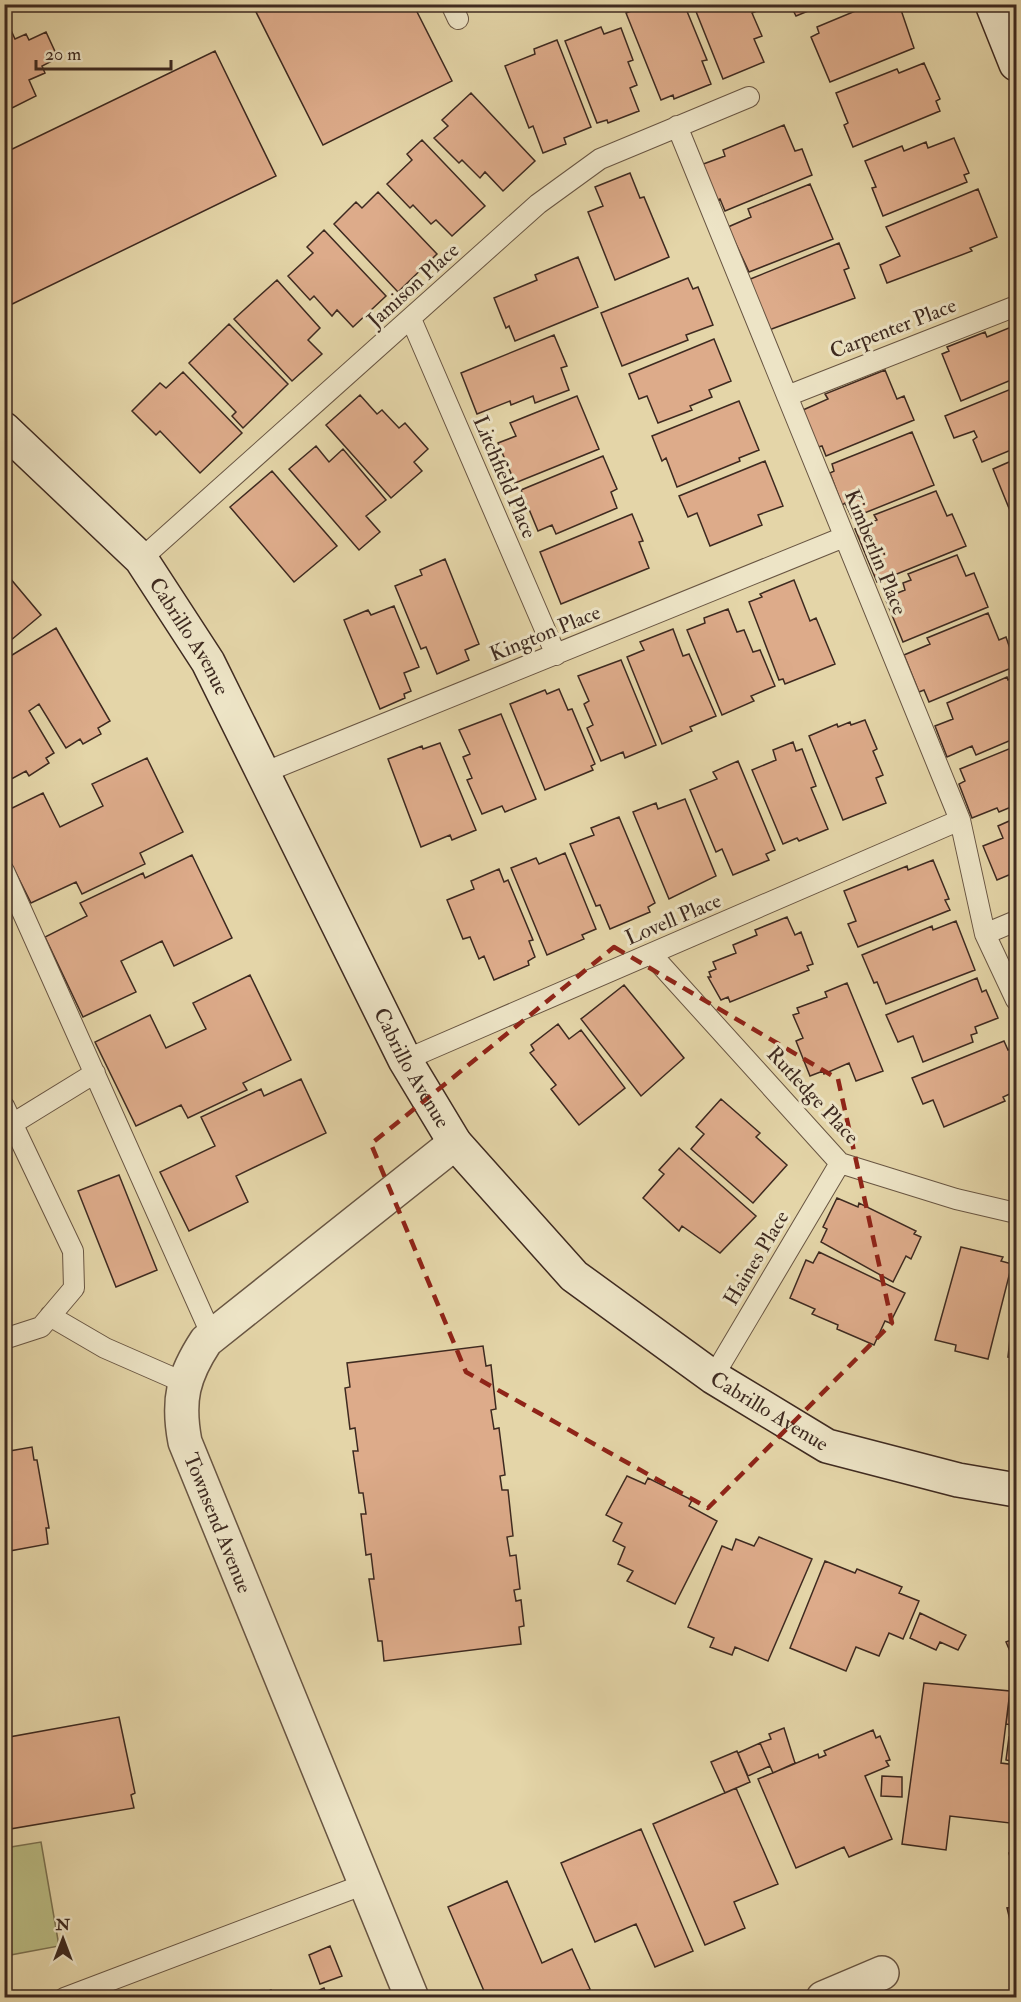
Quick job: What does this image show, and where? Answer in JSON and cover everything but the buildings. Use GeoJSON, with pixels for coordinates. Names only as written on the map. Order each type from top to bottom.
{"type":"FeatureCollection","features":[{"type":"Feature","properties":{"kind":"street"},"geometry":{"type":"LineString","coordinates":[[992,4],[1017,64]]}},
{"type":"Feature","properties":{"kind":"street","name":"Cabrillo Avenue"},"geometry":{"type":"LineString","coordinates":[[6,435],[141,559],[208,662],[405,1060],[455,1143],[573,1276],[713,1377],[827,1446],[958,1480],[1017,1490]]}},
{"type":"Feature","properties":{"kind":"street","name":"Townsend Avenue"},"geometry":{"type":"LineString","coordinates":[[412,1998],[185,1442],[181,1419],[189,1367],[206,1341],[455,1143]]}},
{"type":"Feature","properties":{"kind":"street"},"geometry":{"type":"LineString","coordinates":[[823,1998],[882,1973]]}},
{"type":"Feature","properties":{"kind":"lane","name":"Jamison Place"},"geometry":{"type":"LineString","coordinates":[[141,559],[538,204],[600,159],[749,97]]}},
{"type":"Feature","properties":{"kind":"lane","name":"Kimberlin Place"},"geometry":{"type":"LineString","coordinates":[[677,126],[960,820],[985,934],[1017,1000]]}},
{"type":"Feature","properties":{"kind":"lane","name":"Carpenter Place"},"geometry":{"type":"LineString","coordinates":[[787,396],[1017,306]]}},
{"type":"Feature","properties":{"kind":"lane","name":"Litchfield Place"},"geometry":{"type":"LineString","coordinates":[[411,319],[556,655]]}},
{"type":"Feature","properties":{"kind":"lane","name":"Kington Place"},"geometry":{"type":"LineString","coordinates":[[263,773],[844,537]]}},
{"type":"Feature","properties":{"kind":"lane","name":"Lovell Place"},"geometry":{"type":"LineString","coordinates":[[405,1060],[960,820]]}},
{"type":"Feature","properties":{"kind":"lane"},"geometry":{"type":"LineString","coordinates":[[4,871],[212,1336]]}},
{"type":"Feature","properties":{"kind":"lane"},"geometry":{"type":"LineString","coordinates":[[985,934],[1017,921]]}},
{"type":"Feature","properties":{"kind":"lane","name":"Rutledge Place"},"geometry":{"type":"LineString","coordinates":[[651,954],[840,1163],[956,1199],[1017,1213]]}},
{"type":"Feature","properties":{"kind":"lane"},"geometry":{"type":"LineString","coordinates":[[8,1127],[95,1073]]}},
{"type":"Feature","properties":{"kind":"lane"},"geometry":{"type":"LineString","coordinates":[[4,1106],[8,1127],[73,1251],[75,1288],[41,1327],[4,1339]]}},
{"type":"Feature","properties":{"kind":"lane","name":"Haines Place"},"geometry":{"type":"LineString","coordinates":[[713,1377],[840,1163]]}},
{"type":"Feature","properties":{"kind":"lane"},"geometry":{"type":"LineString","coordinates":[[50,1316],[105,1347],[185,1383]]}},
{"type":"Feature","properties":{"kind":"lane"},"geometry":{"type":"LineString","coordinates":[[64,1998],[365,1884]]}},
{"type":"Feature","properties":{"kind":"highlighted area"},"geometry":{"type":"Polygon","coordinates":[[[614,947],[838,1079],[892,1323],[708,1508],[466,1372],[371,1144],[614,947]]]}},
{"type":"Feature","properties":{"kind":"green space"},"geometry":{"type":"Polygon","coordinates":[[[41,1842],[59,1946],[5,1956],[5,1848],[41,1842]]]}}]}
